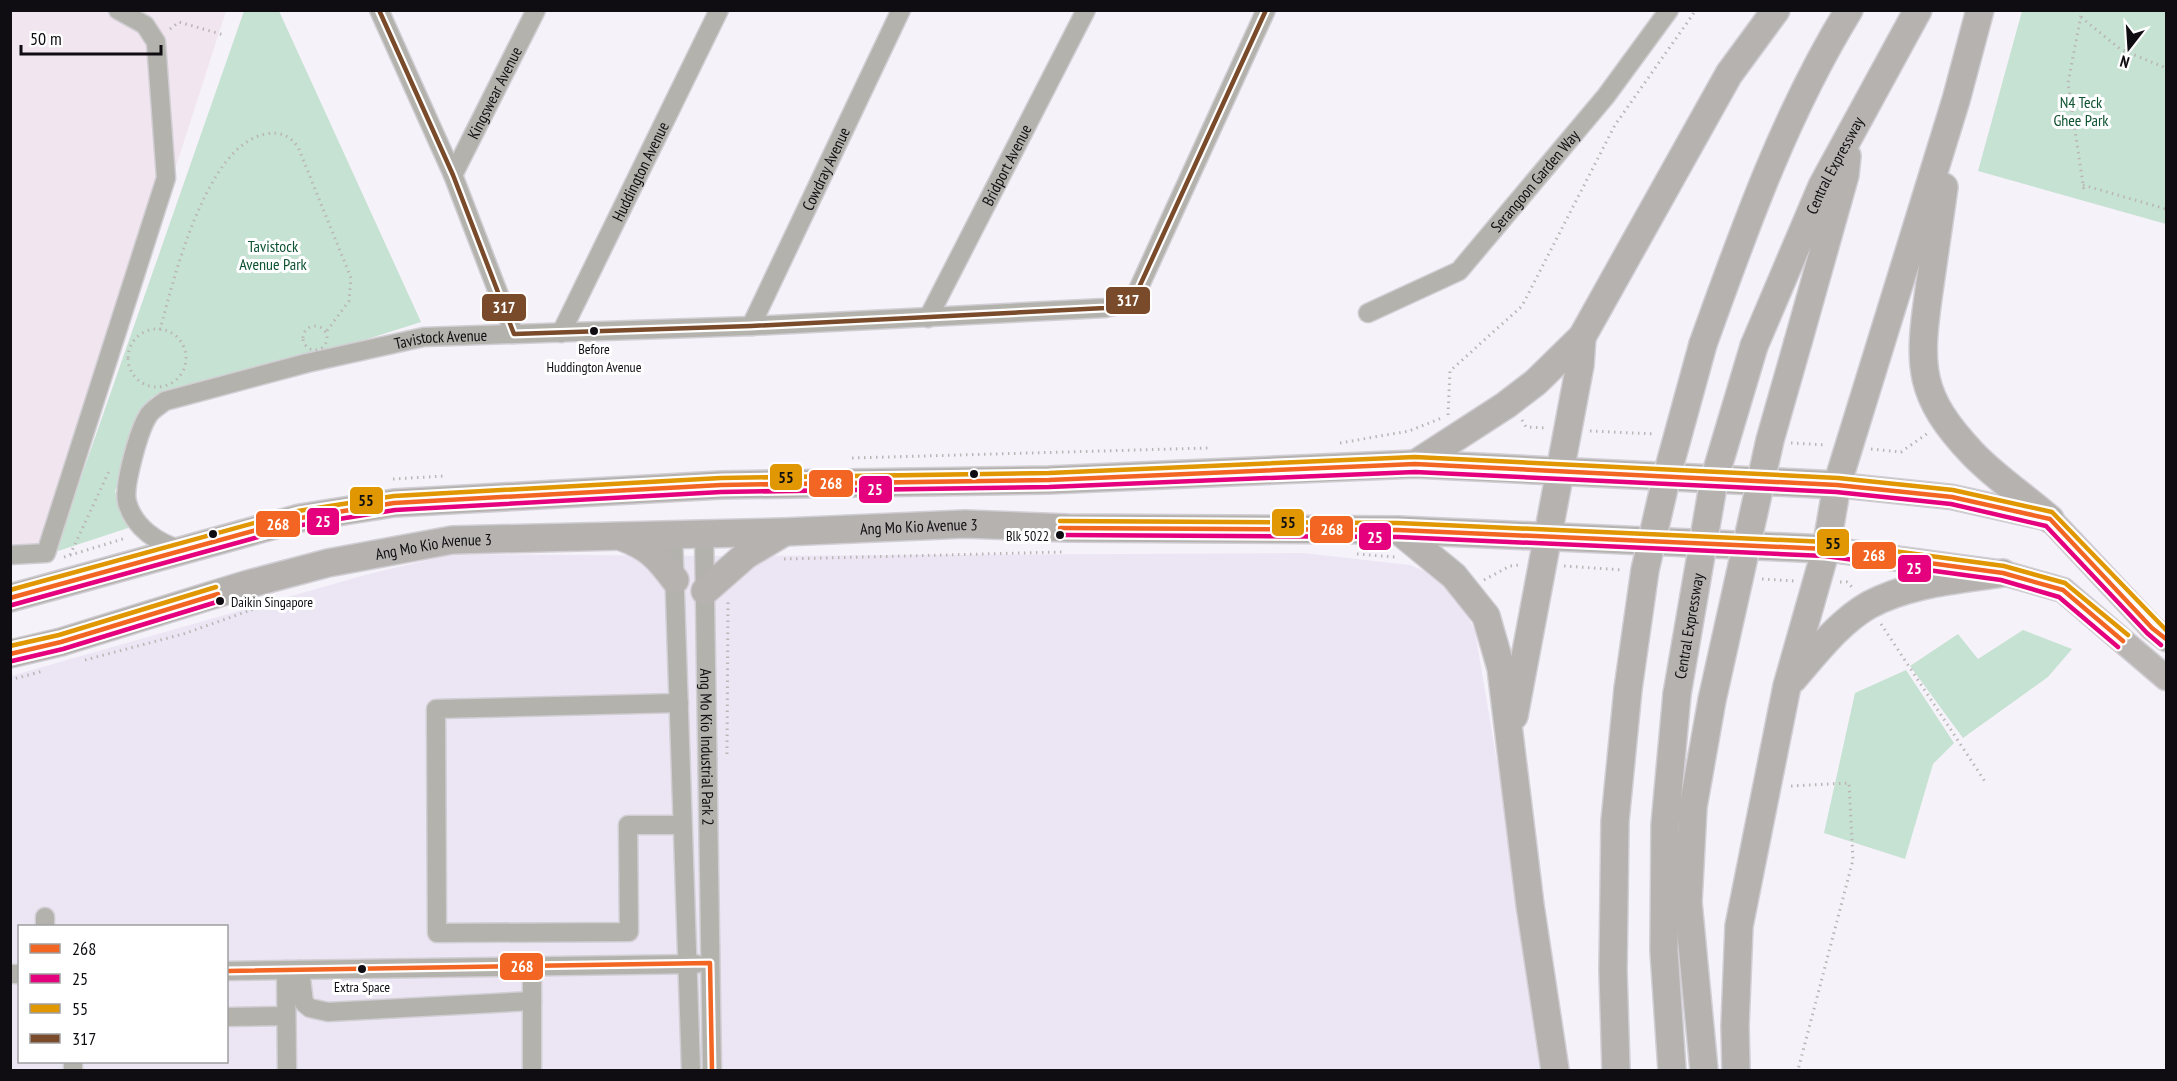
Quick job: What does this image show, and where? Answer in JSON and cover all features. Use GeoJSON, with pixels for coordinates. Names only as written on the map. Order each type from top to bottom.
{"type":"FeatureCollection","features":[{"type":"Feature","properties":{"kind":"highway"},"geometry":{"type":"LineString","coordinates":[[1415,464],[1510,402],[1536,382],[1582,337],[1729,74],[1776,10]]}},
{"type":"Feature","properties":{"kind":"highway"},"geometry":{"type":"LineString","coordinates":[[1616,1071],[1613,970],[1615,821],[1628,690],[1648,559],[1667,475],[1703,344],[1742,236],[1782,138],[1830,41],[1849,10]]}},
{"type":"Feature","properties":{"kind":"highway","name":"Central Expressway"},"geometry":{"type":"LineString","coordinates":[[1672,1071],[1664,951],[1665,825],[1677,694],[1714,480],[1754,346],[1822,186],[1918,10]]}},
{"type":"Feature","properties":{"kind":"highway"},"geometry":{"type":"LineString","coordinates":[[1736,1071],[1735,1026],[1739,926],[1787,686],[1826,549],[1837,485],[1956,100],[1980,10]]}},
{"type":"Feature","properties":{"kind":"highway"},"geometry":{"type":"LineString","coordinates":[[1956,100],[1921,340],[1925,377],[1946,420],[1974,455],[2050,519]]}},
{"type":"Feature","properties":{"kind":"highway"},"geometry":{"type":"LineString","coordinates":[[1704,1071],[1688,902],[1693,807],[1712,700],[1770,440],[1847,168],[1847,140]]}},
{"type":"Feature","properties":{"kind":"highway"},"geometry":{"type":"LineString","coordinates":[[1509,744],[1580,365],[1582,337]]}},
{"type":"Feature","properties":{"kind":"highway"},"geometry":{"type":"LineString","coordinates":[[10,598],[300,518],[415,502],[720,485],[1049,480],[1415,464],[1837,485]]}},
{"type":"Feature","properties":{"kind":"highway"},"geometry":{"type":"LineString","coordinates":[[415,502],[431,509],[436,519],[432,534],[420,545]]}},
{"type":"Feature","properties":{"kind":"highway","name":"Ang Mo Kio Avenue 3"},"geometry":{"type":"LineString","coordinates":[[10,654],[61,642],[245,585],[328,563],[452,540],[784,532],[965,524],[1068,528],[1398,530],[1826,549]]}},
{"type":"Feature","properties":{"kind":"highway"},"geometry":{"type":"LineString","coordinates":[[1398,530],[1467,590],[1486,616],[1501,668],[1509,744],[1555,1071]]}},
{"type":"Feature","properties":{"kind":"highway"},"geometry":{"type":"LineString","coordinates":[[716,595],[746,555],[784,532]]}},
{"type":"Feature","properties":{"kind":"highway"},"geometry":{"type":"LineString","coordinates":[[620,536],[644,545],[662,561],[675,580]]}},
{"type":"Feature","properties":{"kind":"highway"},"geometry":{"type":"LineString","coordinates":[[1787,686],[1822,645],[1879,612],[1916,586],[2003,573]]}},
{"type":"Feature","properties":{"kind":"main road"},"geometry":{"type":"LineString","coordinates":[[1837,485],[1952,497],[2050,519],[2152,628],[2166,639]]}},
{"type":"Feature","properties":{"kind":"main road","name":"Ang Mo Kio Avenue 3"},"geometry":{"type":"LineString","coordinates":[[1826,549],[2003,573],[2063,590],[2166,678]]}},
{"type":"Feature","properties":{"kind":"street"},"geometry":{"type":"LineString","coordinates":[[10,555],[46,553],[166,177],[156,42],[145,25],[118,10]]}},
{"type":"Feature","properties":{"kind":"street"},"geometry":{"type":"LineString","coordinates":[[379,10],[453,175],[513,334]]}},
{"type":"Feature","properties":{"kind":"street","name":"Kingswear Avenue"},"geometry":{"type":"LineString","coordinates":[[453,175],[536,10]]}},
{"type":"Feature","properties":{"kind":"street","name":"Huddington Avenue"},"geometry":{"type":"LineString","coordinates":[[561,333],[719,10]]}},
{"type":"Feature","properties":{"kind":"street","name":"Cowdray Avenue"},"geometry":{"type":"LineString","coordinates":[[751,326],[901,10]]}},
{"type":"Feature","properties":{"kind":"street","name":"Bridport Avenue"},"geometry":{"type":"LineString","coordinates":[[928,318],[1086,10]]}},
{"type":"Feature","properties":{"kind":"street","name":"Tavistock Avenue"},"geometry":{"type":"LineString","coordinates":[[183,550],[162,544],[148,534],[135,518],[127,501],[132,460],[148,414],[165,401],[307,363],[424,337],[928,318],[1105,308],[1123,304],[1136,294],[1266,10]]}},
{"type":"Feature","properties":{"kind":"street","name":"Serangoon Garden Way"},"geometry":{"type":"LineString","coordinates":[[1368,313],[1459,272],[1606,96],[1669,10]]}},
{"type":"Feature","properties":{"kind":"street","name":"Ang Mo Kio Industrial Park 2"},"geometry":{"type":"LineString","coordinates":[[704,533],[716,595],[710,963],[712,1071]]}},
{"type":"Feature","properties":{"kind":"street","name":"Ang Mo Kio Industrial Park 2"},"geometry":{"type":"LineString","coordinates":[[673,535],[691,1071]]}},
{"type":"Feature","properties":{"kind":"street"},"geometry":{"type":"LineString","coordinates":[[679,703],[436,709],[437,933],[629,932],[628,825],[682,825]]}},
{"type":"Feature","properties":{"kind":"street"},"geometry":{"type":"LineString","coordinates":[[228,971],[710,963]]}},
{"type":"Feature","properties":{"kind":"street"},"geometry":{"type":"LineString","coordinates":[[532,966],[532,1071]]}},
{"type":"Feature","properties":{"kind":"street"},"geometry":{"type":"LineString","coordinates":[[293,970],[304,1003],[310,1008],[328,1012],[532,1001]]}},
{"type":"Feature","properties":{"kind":"street"},"geometry":{"type":"LineString","coordinates":[[287,1071],[285,1016],[293,970]]}},
{"type":"Feature","properties":{"kind":"street"},"geometry":{"type":"LineString","coordinates":[[228,1017],[285,1016]]}},
{"type":"Feature","properties":{"kind":"street"},"geometry":{"type":"LineString","coordinates":[[689,1036],[711,1036]]}},
{"type":"Feature","properties":{"kind":"path"},"geometry":{"type":"LineString","coordinates":[[1448,415],[1450,371],[1521,306],[1615,125],[1696,10]]}},
{"type":"Feature","properties":{"kind":"path"},"geometry":{"type":"LineString","coordinates":[[2082,10],[2068,83],[2084,191]]}},
{"type":"Feature","properties":{"kind":"path"},"geometry":{"type":"LineString","coordinates":[[2081,17],[2120,49],[2166,68]]}},
{"type":"Feature","properties":{"kind":"path"},"geometry":{"type":"LineString","coordinates":[[156,42],[179,22],[224,35]]}},
{"type":"Feature","properties":{"kind":"path"},"geometry":{"type":"LineString","coordinates":[[160,330],[185,240],[206,195],[240,149],[259,136],[272,133],[289,137],[298,147],[348,266],[351,294],[326,332],[327,343],[314,350],[305,344],[303,339],[307,328],[318,326],[326,332]]}},
{"type":"Feature","properties":{"kind":"path"},"geometry":{"type":"LineString","coordinates":[[2083,185],[2166,209]]}},
{"type":"Feature","properties":{"kind":"path"},"geometry":{"type":"LineString","coordinates":[[160,330],[179,340],[186,359],[178,378],[159,387],[139,381],[128,363],[133,342],[140,335],[160,330]]}},
{"type":"Feature","properties":{"kind":"path"},"geometry":{"type":"LineString","coordinates":[[1510,402],[1526,427],[1664,435]]}},
{"type":"Feature","properties":{"kind":"path"},"geometry":{"type":"LineString","coordinates":[[1332,444],[1409,430],[1459,411]]}},
{"type":"Feature","properties":{"kind":"path"},"geometry":{"type":"LineString","coordinates":[[1780,442],[1901,452],[1946,420]]}},
{"type":"Feature","properties":{"kind":"path"},"geometry":{"type":"LineString","coordinates":[[848,459],[1218,448]]}},
{"type":"Feature","properties":{"kind":"path"},"geometry":{"type":"LineString","coordinates":[[60,558],[125,539]]}},
{"type":"Feature","properties":{"kind":"path"},"geometry":{"type":"LineString","coordinates":[[776,559],[1073,552]]}},
{"type":"Feature","properties":{"kind":"path"},"geometry":{"type":"LineString","coordinates":[[1356,554],[1402,558]]}},
{"type":"Feature","properties":{"kind":"path"},"geometry":{"type":"LineString","coordinates":[[1467,590],[1510,566],[1543,565],[1630,570]]}},
{"type":"Feature","properties":{"kind":"path"},"geometry":{"type":"LineString","coordinates":[[1758,579],[1816,583],[1847,582],[1879,612],[1878,621],[1986,783]]}},
{"type":"Feature","properties":{"kind":"path"},"geometry":{"type":"LineString","coordinates":[[716,595],[728,693]]}},
{"type":"Feature","properties":{"kind":"path"},"geometry":{"type":"LineString","coordinates":[[80,662],[183,634]]}},
{"type":"Feature","properties":{"kind":"path"},"geometry":{"type":"LineString","coordinates":[[10,680],[45,671]]}},
{"type":"Feature","properties":{"kind":"path"},"geometry":{"type":"LineString","coordinates":[[1793,776],[1791,787],[1850,783],[1853,860],[1798,1071]]}},
{"type":"Feature","properties":{"kind":"shaded area"},"geometry":{"type":"Polygon","coordinates":[[[11,11],[226,11],[52,552],[11,554],[11,11]]]}},
{"type":"Feature","properties":{"kind":"shaded area"},"geometry":{"type":"Polygon","coordinates":[[[1303,553],[1410,565],[1446,580],[1457,595],[1475,631],[1549,1070],[11,1070],[11,676],[365,575],[453,554],[736,556],[1303,553]]]}},
{"type":"Feature","properties":{"kind":"green space","name":"Tavistock Avenue Park"},"geometry":{"type":"Polygon","coordinates":[[[244,11],[279,11],[421,322],[336,349],[152,397],[115,491],[131,527],[55,552],[244,11]]]}},
{"type":"Feature","properties":{"kind":"green space","name":"N4 Teck Ghee Park"},"geometry":{"type":"Polygon","coordinates":[[[2022,11],[2166,11],[2166,224],[1978,171],[2022,11]]]}},
{"type":"Feature","properties":{"kind":"green space"},"geometry":{"type":"Polygon","coordinates":[[[2023,630],[2072,649],[2048,677],[1963,738],[1910,666],[1958,634],[1978,659],[2023,630]]]}},
{"type":"Feature","properties":{"kind":"green space"},"geometry":{"type":"Polygon","coordinates":[[[1906,670],[1954,743],[1933,764],[1905,859],[1824,833],[1855,693],[1906,670]]]}},
{"type":"Feature","properties":{"kind":"transit line","name":"317"},"geometry":{"type":"LineString","coordinates":[[379,10],[453,175],[514,334],[751,326],[1105,308],[1123,304],[1136,294],[1266,10]]}},
{"type":"Feature","properties":{"kind":"transit line","name":"55"},"geometry":{"type":"LineString","coordinates":[[10,590],[298,511],[394,496],[721,478],[1049,473],[1415,457],[1838,478],[1953,490],[2052,512],[2166,630]]}},
{"type":"Feature","properties":{"kind":"transit line","name":"268"},"geometry":{"type":"LineString","coordinates":[[10,598],[300,518],[394,503],[721,485],[1049,480],[1415,464],[1837,485],[1952,497],[2050,519],[2152,628],[2166,639]]}},
{"type":"Feature","properties":{"kind":"transit line","name":"25"},"geometry":{"type":"LineString","coordinates":[[12,605],[302,525],[395,510],[721,492],[1049,487],[1415,472],[1836,492],[1951,504],[2046,526],[2161,645]]}},
{"type":"Feature","properties":{"kind":"transit line","name":"55"},"geometry":{"type":"LineString","coordinates":[[1060,521],[1398,523],[1827,542],[2004,566],[2065,583],[2128,635]]}},
{"type":"Feature","properties":{"kind":"transit line","name":"268"},"geometry":{"type":"LineString","coordinates":[[1060,528],[1398,530],[1826,549],[2003,573],[2063,590],[2123,641]]}},
{"type":"Feature","properties":{"kind":"transit line","name":"25"},"geometry":{"type":"LineString","coordinates":[[1060,535],[1398,537],[1825,556],[2001,580],[2059,597],[2118,647]]}},
{"type":"Feature","properties":{"kind":"transit line","name":"55"},"geometry":{"type":"LineString","coordinates":[[10,646],[59,635],[216,587]]}},
{"type":"Feature","properties":{"kind":"transit line","name":"268"},"geometry":{"type":"LineString","coordinates":[[10,654],[61,642],[218,594]]}},
{"type":"Feature","properties":{"kind":"transit line","name":"25"},"geometry":{"type":"LineString","coordinates":[[12,661],[63,649],[220,601]]}},
{"type":"Feature","properties":{"kind":"transit line","name":"268"},"geometry":{"type":"LineString","coordinates":[[228,971],[710,963],[712,1070]]}},
{"type":"Feature","properties":{"kind":"place","name":"Before Huddington Avenue"},"geometry":{"type":"Point","coordinates":[594,331]}},
{"type":"Feature","properties":{"kind":"place","name":"Blk 5022"},"geometry":{"type":"Point","coordinates":[1060,535]}},
{"type":"Feature","properties":{"kind":"place","name":"Daikin Singapore"},"geometry":{"type":"Point","coordinates":[220,601]}},
{"type":"Feature","properties":{"kind":"place","name":"Extra Space"},"geometry":{"type":"Point","coordinates":[362,969]}}]}
